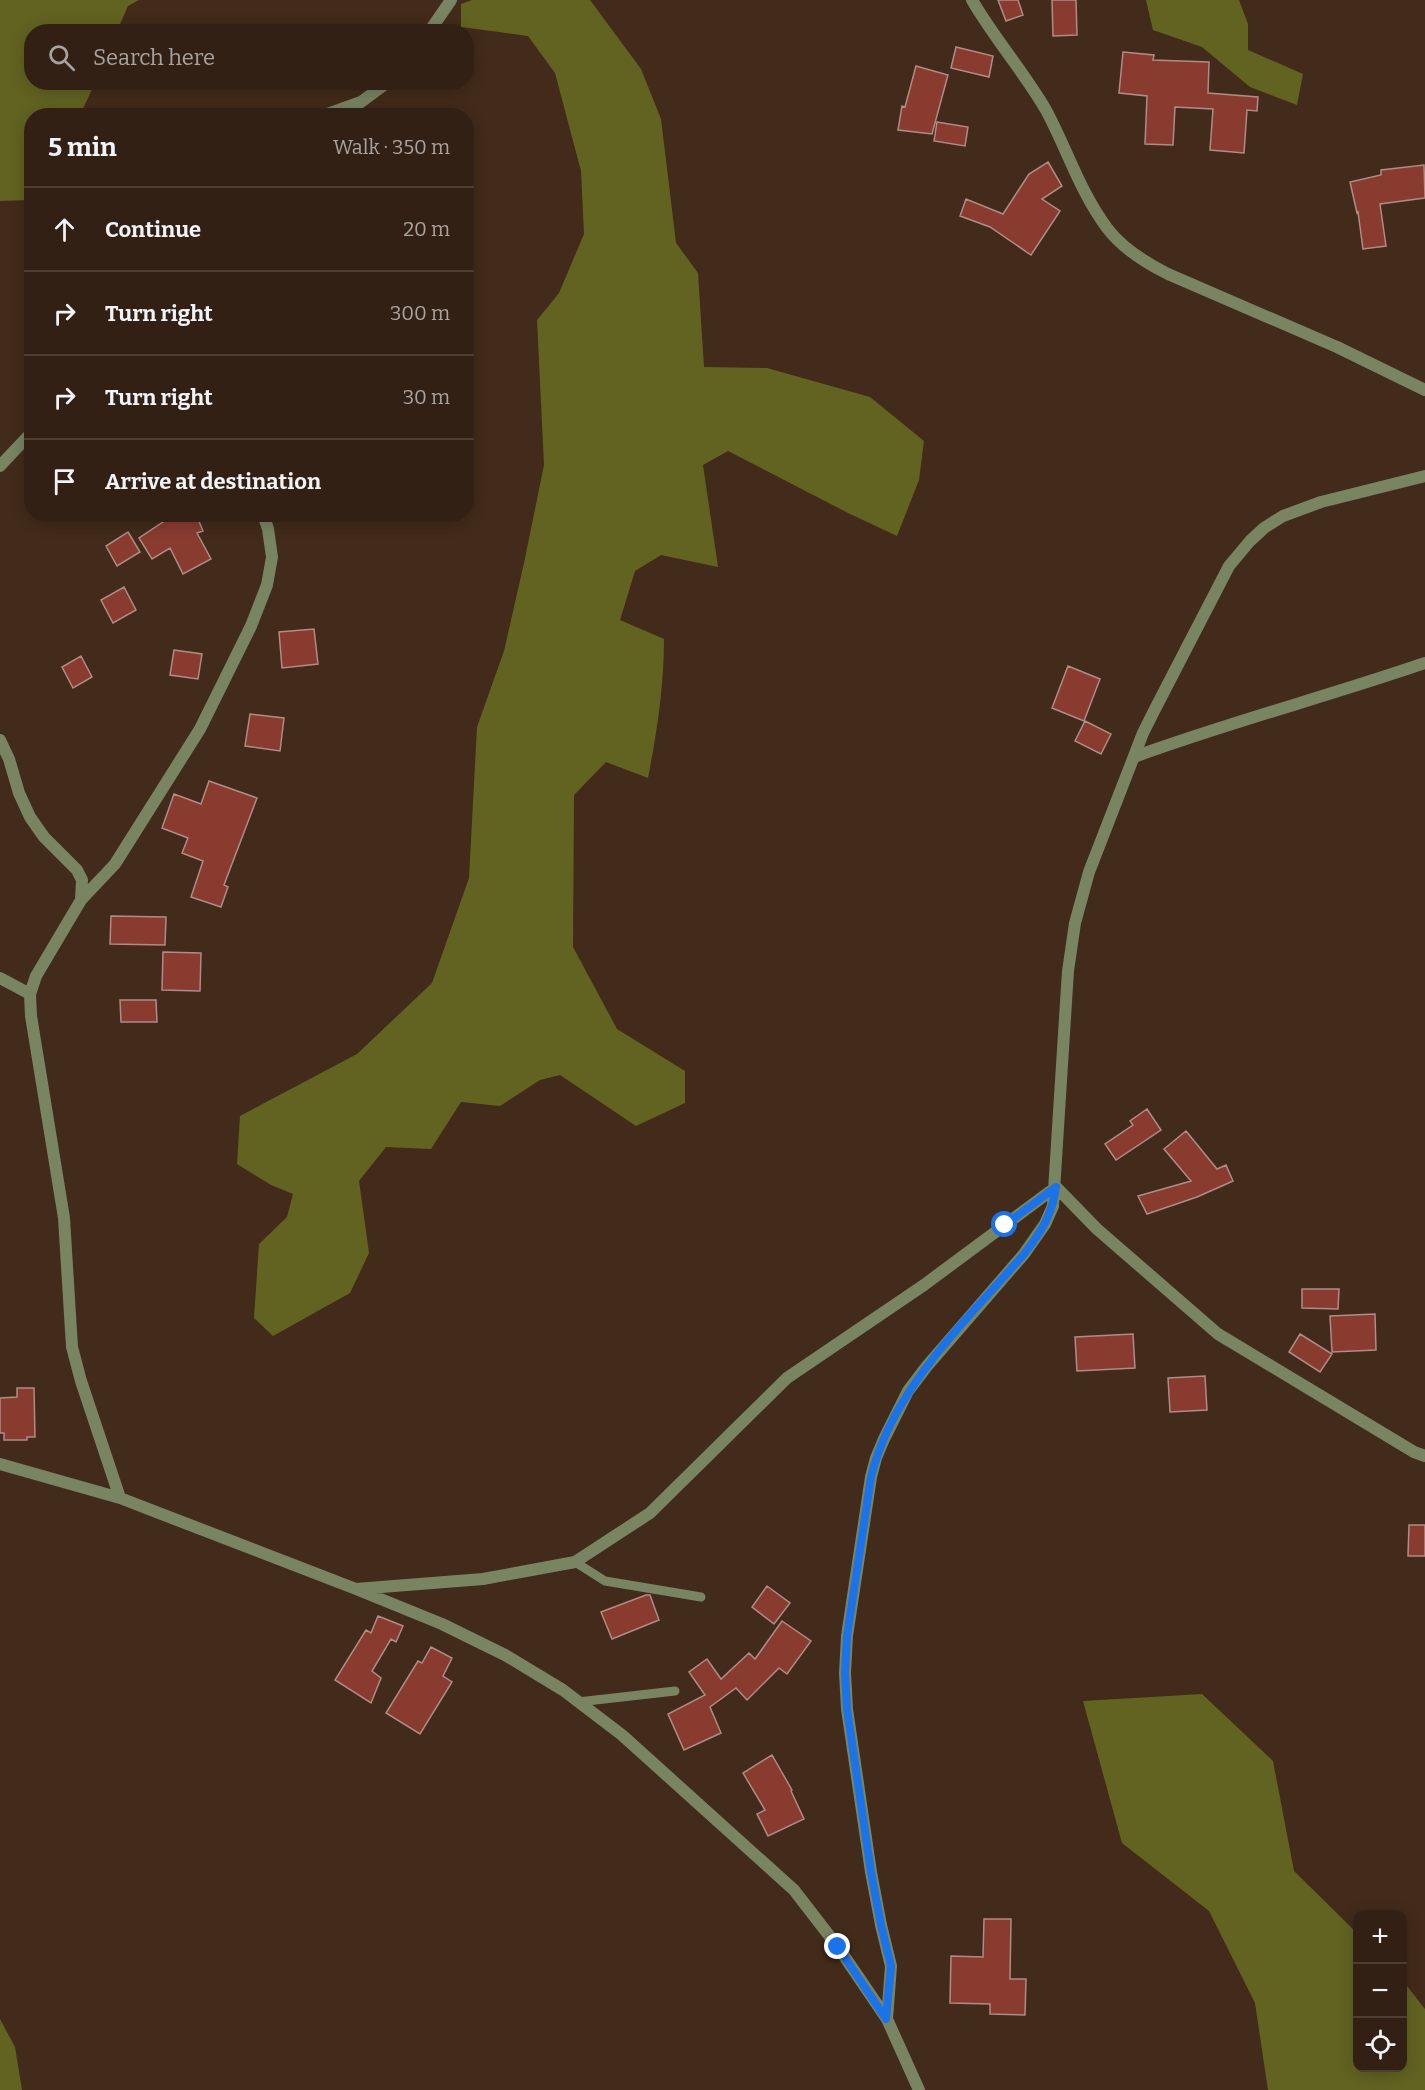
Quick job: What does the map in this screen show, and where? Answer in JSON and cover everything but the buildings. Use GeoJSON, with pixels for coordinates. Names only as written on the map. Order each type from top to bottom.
{"type":"FeatureCollection","features":[{"type":"Feature","properties":{"kind":"street"},"geometry":{"type":"LineString","coordinates":[[434,24],[451,0]]}},
{"type":"Feature","properties":{"kind":"street"},"geometry":{"type":"LineString","coordinates":[[972,0],[1047,112],[1091,204],[1108,230],[1126,247],[1147,263],[1168,274],[1337,347],[1425,390]]}},
{"type":"Feature","properties":{"kind":"street"},"geometry":{"type":"LineString","coordinates":[[344,108],[361,102],[377,90]]}},
{"type":"Feature","properties":{"kind":"street"},"geometry":{"type":"LineString","coordinates":[[0,466],[24,440]]}},
{"type":"Feature","properties":{"kind":"street"},"geometry":{"type":"LineString","coordinates":[[886,2019],[891,1966],[871,1872],[847,1709],[845,1673],[847,1636],[871,1477],[876,1458],[908,1391],[1037,1238],[1053,1206],[1056,1187],[1064,1016],[1075,923],[1089,872],[1134,757],[1154,711],[1213,595],[1230,566],[1250,541],[1264,528],[1283,516],[1321,502],[1425,476]]}},
{"type":"Feature","properties":{"kind":"street"},"geometry":{"type":"LineString","coordinates":[[120,1498],[72,1347],[64,1218],[31,1016],[30,994],[36,976],[81,900],[115,864],[200,729],[251,626],[267,585],[272,557],[266,522]]}},
{"type":"Feature","properties":{"kind":"street"},"geometry":{"type":"LineString","coordinates":[[1134,757],[1425,663]]}},
{"type":"Feature","properties":{"kind":"street"},"geometry":{"type":"LineString","coordinates":[[0,740],[9,759],[19,794],[30,817],[44,837],[77,870],[82,880],[81,900]]}},
{"type":"Feature","properties":{"kind":"street"},"geometry":{"type":"LineString","coordinates":[[0,978],[30,994]]}},
{"type":"Feature","properties":{"kind":"street"},"geometry":{"type":"LineString","coordinates":[[1056,1187],[1097,1229],[1218,1334],[1414,1452],[1425,1456]]}},
{"type":"Feature","properties":{"kind":"street"},"geometry":{"type":"LineString","coordinates":[[356,1589],[483,1579],[574,1562],[650,1513],[787,1378],[924,1285],[1056,1187]]}},
{"type":"Feature","properties":{"kind":"street"},"geometry":{"type":"LineString","coordinates":[[0,1464],[120,1498],[356,1589],[442,1624],[505,1655],[563,1690],[622,1735],[794,1890],[838,1947],[886,2019],[919,2090]]}},
{"type":"Feature","properties":{"kind":"lane"},"geometry":{"type":"LineString","coordinates":[[574,1562],[605,1581],[701,1597]]}},
{"type":"Feature","properties":{"kind":"lane"},"geometry":{"type":"LineString","coordinates":[[578,1702],[675,1690]]}},
{"type":"Feature","properties":{"kind":"shaded area"},"geometry":{"type":"Polygon","coordinates":[[[0,0],[139,0],[128,6],[120,24],[24,24],[24,90],[92,90],[83,108],[24,108],[24,200],[0,201],[0,0]]]}},
{"type":"Feature","properties":{"kind":"shaded area"},"geometry":{"type":"Polygon","coordinates":[[[472,0],[590,0],[641,69],[661,119],[676,243],[698,273],[704,367],[767,368],[870,397],[924,441],[919,480],[897,536],[728,451],[703,465],[718,567],[661,555],[635,571],[620,620],[664,639],[661,692],[654,743],[648,778],[606,762],[574,795],[573,947],[617,1029],[685,1071],[685,1103],[636,1126],[560,1075],[540,1080],[500,1106],[461,1102],[431,1149],[386,1147],[359,1181],[369,1253],[350,1293],[273,1336],[254,1318],[259,1244],[287,1217],[293,1194],[271,1185],[237,1164],[240,1116],[357,1054],[432,983],[469,878],[477,727],[504,651],[544,465],[537,320],[559,293],[584,234],[581,171],[555,73],[528,36],[474,29],[474,24],[461,24],[461,4],[472,0]]]}},
{"type":"Feature","properties":{"kind":"shaded area"},"geometry":{"type":"Polygon","coordinates":[[[1146,0],[1239,0],[1248,24],[1248,50],[1303,74],[1297,105],[1250,87],[1202,47],[1153,30],[1146,0]]]}},
{"type":"Feature","properties":{"kind":"shaded area"},"geometry":{"type":"Polygon","coordinates":[[[1202,1694],[1273,1761],[1294,1871],[1353,1929],[1353,2072],[1407,2072],[1407,1986],[1425,2009],[1425,2090],[1268,2090],[1255,2003],[1209,1911],[1122,1843],[1083,1701],[1202,1694]]]}},
{"type":"Feature","properties":{"kind":"shaded area"},"geometry":{"type":"Polygon","coordinates":[[[0,2019],[15,2047],[22,2090],[0,2090],[0,2019]]]}},
{"type":"Feature","properties":{"kind":"route"},"geometry":{"type":"LineString","coordinates":[[838,1947],[886,2019],[891,1966],[871,1872],[847,1709],[845,1673],[847,1636],[871,1477],[884,1438],[908,1391],[927,1366],[1037,1238],[1053,1206],[1056,1187],[1005,1225]]}}]}
